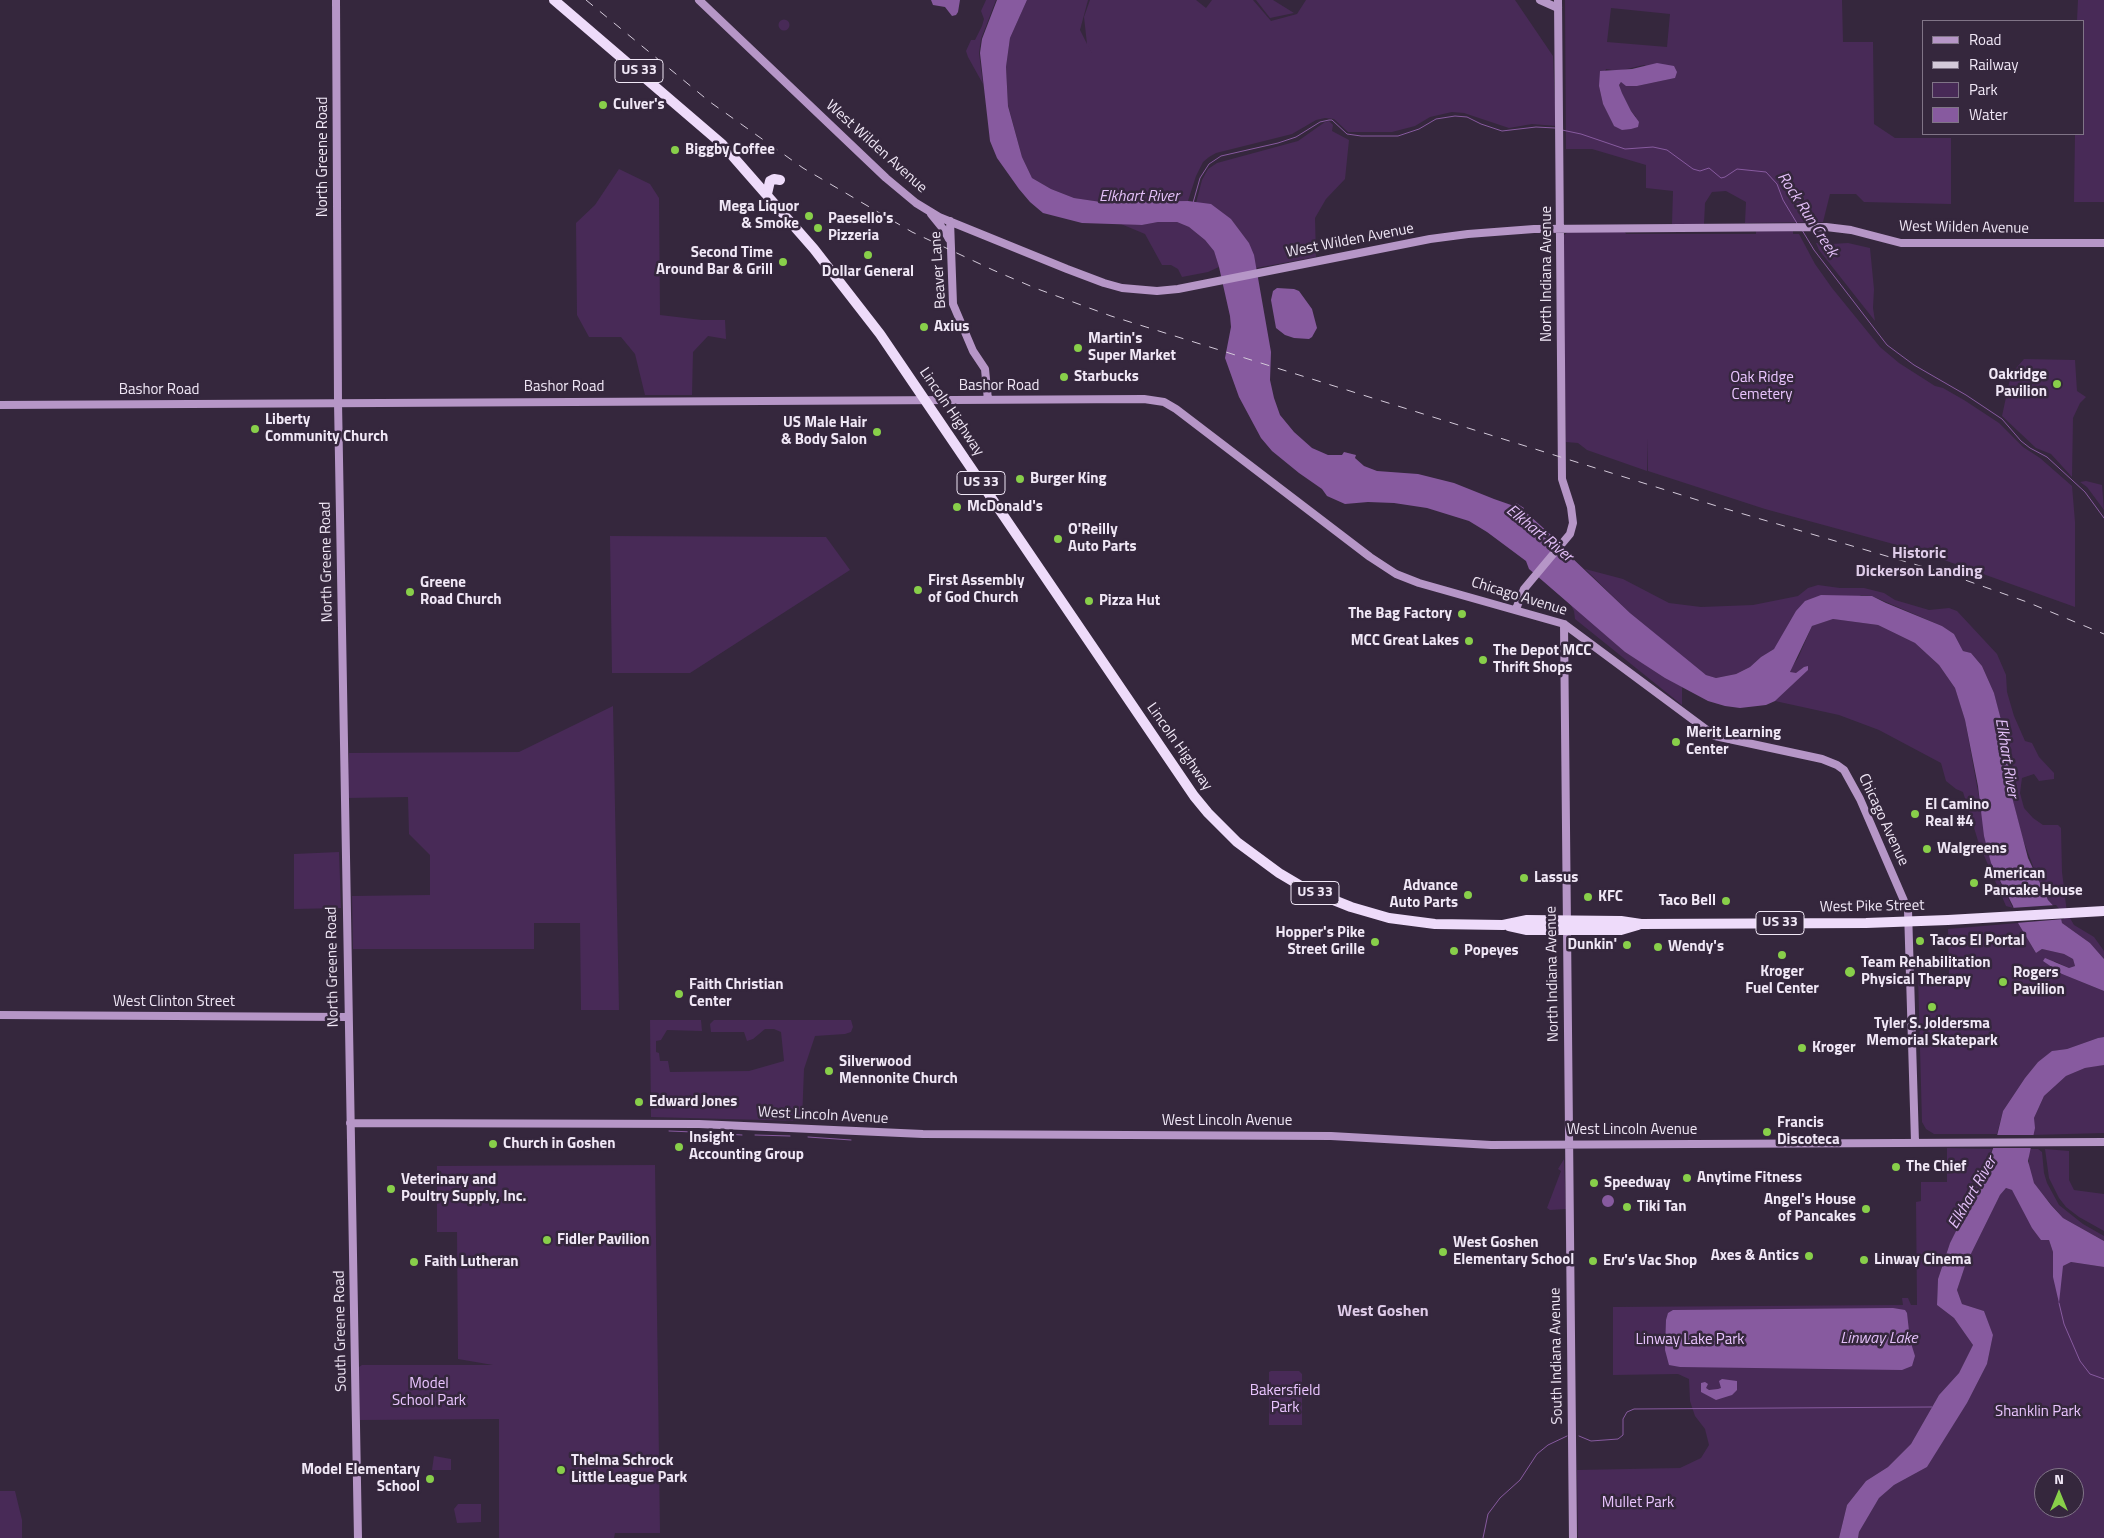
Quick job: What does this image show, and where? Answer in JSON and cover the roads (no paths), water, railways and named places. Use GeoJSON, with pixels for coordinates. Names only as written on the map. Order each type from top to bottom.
{"type":"FeatureCollection","features":[{"type":"Feature","properties":{"kind":"highway","name":"Lincoln Highway"},"geometry":{"type":"LineString","coordinates":[[554,0],[722,144],[767,194],[860,307],[1172,764],[1208,813],[1226,832],[1261,861],[1306,889],[1362,911],[1419,923]]}},
{"type":"Feature","properties":{"kind":"highway"},"geometry":{"type":"LineString","coordinates":[[767,194],[770,181],[774,179],[780,180]]}},
{"type":"Feature","properties":{"kind":"highway","name":"West Pike Street"},"geometry":{"type":"LineString","coordinates":[[1419,923],[1503,925],[1527,920],[1567,925],[1622,920],[1641,924],[1910,922],[2104,911]]}},
{"type":"Feature","properties":{"kind":"street","name":"North Greene Road"},"geometry":{"type":"LineString","coordinates":[[336,0],[338,402],[350,1123]]}},
{"type":"Feature","properties":{"kind":"street","name":"West Wilden Avenue"},"geometry":{"type":"LineString","coordinates":[[699,0],[886,178],[926,209],[950,221],[1078,274],[1122,288],[1157,291],[1430,239],[1468,234],[1561,229],[1809,227],[1840,228],[1901,243],[2104,243]]}},
{"type":"Feature","properties":{"kind":"street"},"geometry":{"type":"LineString","coordinates":[[1540,0],[1558,4]]}},
{"type":"Feature","properties":{"kind":"street","name":"North Indiana Avenue"},"geometry":{"type":"LineString","coordinates":[[1516,609],[1522,593],[1564,543],[1571,532],[1572,523],[1571,507],[1562,480],[1558,4]]}},
{"type":"Feature","properties":{"kind":"street"},"geometry":{"type":"LineString","coordinates":[[926,209],[944,230],[950,242]]}},
{"type":"Feature","properties":{"kind":"street","name":"Beaver Lane"},"geometry":{"type":"LineString","coordinates":[[950,221],[954,310],[973,351],[985,369],[988,400]]}},
{"type":"Feature","properties":{"kind":"street","name":"Bashor Road"},"geometry":{"type":"LineString","coordinates":[[0,405],[1129,399]]}},
{"type":"Feature","properties":{"kind":"street","name":"Chicago Avenue"},"geometry":{"type":"LineString","coordinates":[[1129,399],[1155,400],[1176,409],[1370,557],[1396,574],[1419,583],[1564,624],[1715,736],[1822,759],[1844,770],[1854,785],[1908,906],[1910,922],[1915,1142]]}},
{"type":"Feature","properties":{"kind":"street","name":"North Indiana Avenue"},"geometry":{"type":"LineString","coordinates":[[1564,624],[1568,1145]]}},
{"type":"Feature","properties":{"kind":"street","name":"West Clinton Street"},"geometry":{"type":"LineString","coordinates":[[0,1015],[348,1017]]}},
{"type":"Feature","properties":{"kind":"street","name":"West Lincoln Avenue"},"geometry":{"type":"LineString","coordinates":[[350,1123],[676,1123],[923,1134],[1303,1135],[1452,1144],[2104,1142]]}},
{"type":"Feature","properties":{"kind":"street","name":"South Greene Road"},"geometry":{"type":"LineString","coordinates":[[350,1123],[358,1538]]}},
{"type":"Feature","properties":{"kind":"street","name":"South Indiana Avenue"},"geometry":{"type":"LineString","coordinates":[[1568,1145],[1573,1538]]}},
{"type":"Feature","properties":{"kind":"water"},"geometry":{"type":"Polygon","coordinates":[[[931,0],[960,0],[958,12],[952,16],[945,7],[933,5],[931,0]]]}},
{"type":"Feature","properties":{"kind":"water","name":"Elkhart River"},"geometry":{"type":"Polygon","coordinates":[[[997,0],[1027,0],[1010,38],[1006,67],[1008,106],[1022,157],[1032,178],[1051,189],[1074,198],[1101,202],[1188,201],[1211,204],[1231,219],[1249,243],[1254,255],[1271,352],[1270,380],[1280,415],[1294,432],[1312,448],[1328,455],[1342,455],[1344,452],[1356,455],[1355,458],[1364,466],[1377,471],[1418,474],[1454,483],[1514,506],[1516,503],[1524,508],[1530,516],[1561,544],[1570,556],[1630,613],[1706,675],[1716,678],[1736,674],[1750,667],[1774,649],[1796,611],[1805,601],[1821,595],[1872,596],[1942,626],[1954,634],[1963,651],[1971,653],[1982,666],[1994,693],[2007,743],[2011,793],[2028,858],[2048,900],[2060,913],[2062,923],[2090,943],[2104,959],[2104,991],[2062,974],[2043,961],[2045,958],[2069,968],[2075,966],[2073,959],[2064,954],[2042,949],[2036,953],[2018,923],[2013,906],[1991,863],[1984,836],[1978,786],[1965,720],[1955,688],[1939,665],[1915,643],[1878,625],[1833,619],[1812,626],[1790,672],[1796,673],[1808,666],[1808,670],[1775,701],[1766,705],[1740,708],[1708,701],[1665,678],[1625,652],[1529,569],[1526,561],[1469,521],[1427,508],[1394,503],[1368,502],[1345,504],[1327,496],[1322,489],[1272,451],[1261,438],[1239,397],[1225,358],[1231,327],[1230,316],[1214,251],[1205,240],[1189,227],[1177,222],[1158,222],[1142,225],[1082,223],[1043,213],[1019,189],[997,158],[990,141],[980,53],[982,39],[997,0]]]}},
{"type":"Feature","properties":{"kind":"water"},"geometry":{"type":"Polygon","coordinates":[[[1657,63],[1674,66],[1677,72],[1675,78],[1637,86],[1626,86],[1621,82],[1619,85],[1622,93],[1639,122],[1638,127],[1631,129],[1622,130],[1614,126],[1603,104],[1599,86],[1600,71],[1632,69],[1657,63]]]}},
{"type":"Feature","properties":{"kind":"water"},"geometry":{"type":"Polygon","coordinates":[[[1277,288],[1299,291],[1312,309],[1317,328],[1312,337],[1309,339],[1294,338],[1285,335],[1276,328],[1271,300],[1273,291],[1277,288]]]}},
{"type":"Feature","properties":{"kind":"water"},"geometry":{"type":"Polygon","coordinates":[[[2104,1037],[2104,1065],[2085,1068],[2066,1076],[2044,1096],[2034,1118],[2035,1128],[2028,1161],[2034,1183],[2063,1218],[2104,1241],[2104,1267],[2071,1262],[2063,1266],[2059,1303],[2053,1277],[2053,1252],[2049,1240],[2041,1240],[2032,1228],[2012,1190],[2006,1188],[2000,1195],[1965,1266],[1957,1290],[1962,1304],[1984,1311],[1993,1335],[1987,1364],[1967,1403],[1927,1467],[1894,1485],[1879,1498],[1859,1532],[1858,1538],[1839,1538],[1847,1505],[1866,1481],[1888,1467],[1911,1444],[1939,1395],[1959,1373],[1973,1345],[1954,1318],[1937,1305],[1938,1279],[1950,1243],[1958,1227],[1967,1216],[1976,1196],[1996,1140],[2003,1111],[2038,1062],[2052,1051],[2067,1049],[2104,1037]]]}},
{"type":"Feature","properties":{"kind":"water"},"geometry":{"type":"Polygon","coordinates":[[[1606,1195],[1610,1195],[1614,1201],[1610,1207],[1606,1207],[1602,1203],[1602,1199],[1606,1195]]]}},
{"type":"Feature","properties":{"kind":"water","name":"Linway Lake"},"geometry":{"type":"Polygon","coordinates":[[[1893,1308],[1905,1310],[1907,1313],[1910,1340],[1915,1356],[1912,1366],[1902,1370],[1680,1367],[1669,1365],[1665,1350],[1666,1320],[1668,1313],[1673,1310],[1893,1308]]]}},
{"type":"Feature","properties":{"kind":"water"},"geometry":{"type":"Polygon","coordinates":[[[1722,1379],[1737,1381],[1737,1390],[1732,1395],[1716,1400],[1701,1392],[1701,1383],[1705,1382],[1708,1384],[1706,1388],[1709,1390],[1718,1389],[1721,1388],[1719,1381],[1722,1379]]]}},
{"type":"Feature","properties":{"kind":"waterway","name":"Rock Run Creek"},"geometry":{"type":"LineString","coordinates":[[1193,203],[1200,178],[1209,164],[1221,156],[1278,143],[1296,137],[1320,122],[1329,120],[1332,120],[1347,134],[1361,136],[1398,136],[1419,129],[1436,119],[1455,116],[1467,117],[1502,131],[1536,127],[1555,128]]}},
{"type":"Feature","properties":{"kind":"waterway","name":"Rock Run Creek"},"geometry":{"type":"LineString","coordinates":[[1562,130],[1581,134],[1625,149],[1653,147],[1667,150],[1693,169],[1700,171],[1709,168],[1721,178],[1737,169],[1766,172],[1777,184],[1783,200],[1798,225]]}},
{"type":"Feature","properties":{"kind":"waterway","name":"Rock Run Creek"},"geometry":{"type":"LineString","coordinates":[[1802,230],[1814,250],[1887,345],[1914,365],[1966,395],[2002,419],[2021,441],[2047,457],[2085,492],[2104,518]]}},
{"type":"Feature","properties":{"kind":"waterway"},"geometry":{"type":"LineString","coordinates":[[669,1131],[693,1132]]}},
{"type":"Feature","properties":{"kind":"waterway"},"geometry":{"type":"LineString","coordinates":[[708,1133],[742,1135]]}},
{"type":"Feature","properties":{"kind":"waterway"},"geometry":{"type":"LineString","coordinates":[[755,1135],[790,1136]]}},
{"type":"Feature","properties":{"kind":"waterway"},"geometry":{"type":"LineString","coordinates":[[808,1137],[851,1140]]}},
{"type":"Feature","properties":{"kind":"waterway"},"geometry":{"type":"LineString","coordinates":[[2059,1303],[2064,1324],[2080,1361],[2090,1374],[2104,1379]]}},
{"type":"Feature","properties":{"kind":"waterway"},"geometry":{"type":"LineString","coordinates":[[1579,1436],[1591,1441],[1618,1439],[1623,1435],[1623,1419],[1627,1412],[1634,1409],[1932,1407]]}},
{"type":"Feature","properties":{"kind":"waterway"},"geometry":{"type":"LineString","coordinates":[[1483,1538],[1488,1514],[1500,1498],[1520,1480],[1537,1454],[1548,1445],[1567,1436]]}},
{"type":"Feature","properties":{"kind":"railway"},"geometry":{"type":"LineString","coordinates":[[586,0],[710,102],[803,168],[912,232],[1035,288],[1111,316],[1723,508],[1951,575],[2027,602],[2104,634]]}},
{"type":"Feature","properties":{"kind":"place","name":"Culver's"},"geometry":{"type":"Point","coordinates":[603,105]}},
{"type":"Feature","properties":{"kind":"place","name":"Biggby Coffee"},"geometry":{"type":"Point","coordinates":[675,150]}},
{"type":"Feature","properties":{"kind":"place","name":"Mega Liquor & Smoke"},"geometry":{"type":"Point","coordinates":[809,216]}},
{"type":"Feature","properties":{"kind":"place","name":"Paesello's Pizzeria"},"geometry":{"type":"Point","coordinates":[818,228]}},
{"type":"Feature","properties":{"kind":"place","name":"Dollar General"},"geometry":{"type":"Point","coordinates":[868,255]}},
{"type":"Feature","properties":{"kind":"place","name":"Second Time Around Bar & Grill"},"geometry":{"type":"Point","coordinates":[783,262]}},
{"type":"Feature","properties":{"kind":"place","name":"Axius"},"geometry":{"type":"Point","coordinates":[924,327]}},
{"type":"Feature","properties":{"kind":"place","name":"Martin's Super Market"},"geometry":{"type":"Point","coordinates":[1078,348]}},
{"type":"Feature","properties":{"kind":"place","name":"Starbucks"},"geometry":{"type":"Point","coordinates":[1064,377]}},
{"type":"Feature","properties":{"kind":"place","name":"Oakridge Pavilion"},"geometry":{"type":"Point","coordinates":[2057,384]}},
{"type":"Feature","properties":{"kind":"place","name":"Liberty Community Church"},"geometry":{"type":"Point","coordinates":[255,429]}},
{"type":"Feature","properties":{"kind":"place","name":"US Male Hair & Body Salon"},"geometry":{"type":"Point","coordinates":[877,432]}},
{"type":"Feature","properties":{"kind":"place","name":"Burger King"},"geometry":{"type":"Point","coordinates":[1020,479]}},
{"type":"Feature","properties":{"kind":"place","name":"McDonald's"},"geometry":{"type":"Point","coordinates":[957,507]}},
{"type":"Feature","properties":{"kind":"place","name":"O'Reilly Auto Parts"},"geometry":{"type":"Point","coordinates":[1058,539]}},
{"type":"Feature","properties":{"kind":"place","name":"First Assembly of God Church"},"geometry":{"type":"Point","coordinates":[918,590]}},
{"type":"Feature","properties":{"kind":"place","name":"Greene Road Church"},"geometry":{"type":"Point","coordinates":[410,592]}},
{"type":"Feature","properties":{"kind":"place","name":"Pizza Hut"},"geometry":{"type":"Point","coordinates":[1089,601]}},
{"type":"Feature","properties":{"kind":"place","name":"The Bag Factory"},"geometry":{"type":"Point","coordinates":[1462,614]}},
{"type":"Feature","properties":{"kind":"place","name":"MCC Great Lakes"},"geometry":{"type":"Point","coordinates":[1469,641]}},
{"type":"Feature","properties":{"kind":"place","name":"The Depot MCC Thrift Shops"},"geometry":{"type":"Point","coordinates":[1483,660]}},
{"type":"Feature","properties":{"kind":"place","name":"Merit Learning Center"},"geometry":{"type":"Point","coordinates":[1676,742]}},
{"type":"Feature","properties":{"kind":"place","name":"El Camino Real #4"},"geometry":{"type":"Point","coordinates":[1915,814]}},
{"type":"Feature","properties":{"kind":"place","name":"Walgreens"},"geometry":{"type":"Point","coordinates":[1927,849]}},
{"type":"Feature","properties":{"kind":"place","name":"Lassus"},"geometry":{"type":"Point","coordinates":[1524,878]}},
{"type":"Feature","properties":{"kind":"place","name":"American Pancake House"},"geometry":{"type":"Point","coordinates":[1974,883]}},
{"type":"Feature","properties":{"kind":"place","name":"Advance Auto Parts"},"geometry":{"type":"Point","coordinates":[1468,895]}},
{"type":"Feature","properties":{"kind":"place","name":"KFC"},"geometry":{"type":"Point","coordinates":[1588,897]}},
{"type":"Feature","properties":{"kind":"place","name":"Taco Bell"},"geometry":{"type":"Point","coordinates":[1726,901]}},
{"type":"Feature","properties":{"kind":"place","name":"Tacos El Portal"},"geometry":{"type":"Point","coordinates":[1920,941]}},
{"type":"Feature","properties":{"kind":"place","name":"Hopper's Pike Street Grille"},"geometry":{"type":"Point","coordinates":[1375,942]}},
{"type":"Feature","properties":{"kind":"place","name":"Dunkin'"},"geometry":{"type":"Point","coordinates":[1627,945]}},
{"type":"Feature","properties":{"kind":"place","name":"Wendy's"},"geometry":{"type":"Point","coordinates":[1658,947]}},
{"type":"Feature","properties":{"kind":"place","name":"Popeyes"},"geometry":{"type":"Point","coordinates":[1454,951]}},
{"type":"Feature","properties":{"kind":"place","name":"Kroger Fuel Center"},"geometry":{"type":"Point","coordinates":[1782,955]}},
{"type":"Feature","properties":{"kind":"place","name":"Team Rehabilitation Physical Therapy"},"geometry":{"type":"Point","coordinates":[1850,972]}},
{"type":"Feature","properties":{"kind":"place","name":"Rogers Pavilion"},"geometry":{"type":"Point","coordinates":[2003,982]}},
{"type":"Feature","properties":{"kind":"place","name":"Faith Christian Center"},"geometry":{"type":"Point","coordinates":[679,994]}},
{"type":"Feature","properties":{"kind":"place","name":"Tyler S. Joldersma Memorial Skatepark"},"geometry":{"type":"Point","coordinates":[1932,1007]}},
{"type":"Feature","properties":{"kind":"place","name":"Kroger"},"geometry":{"type":"Point","coordinates":[1802,1048]}},
{"type":"Feature","properties":{"kind":"place","name":"Silverwood Mennonite Church"},"geometry":{"type":"Point","coordinates":[829,1071]}},
{"type":"Feature","properties":{"kind":"place","name":"Edward Jones"},"geometry":{"type":"Point","coordinates":[639,1102]}},
{"type":"Feature","properties":{"kind":"place","name":"Francis Discoteca"},"geometry":{"type":"Point","coordinates":[1767,1132]}},
{"type":"Feature","properties":{"kind":"place","name":"Church in Goshen"},"geometry":{"type":"Point","coordinates":[493,1144]}},
{"type":"Feature","properties":{"kind":"place","name":"Insight Accounting Group"},"geometry":{"type":"Point","coordinates":[679,1147]}},
{"type":"Feature","properties":{"kind":"place","name":"The Chief"},"geometry":{"type":"Point","coordinates":[1896,1167]}},
{"type":"Feature","properties":{"kind":"place","name":"Anytime Fitness"},"geometry":{"type":"Point","coordinates":[1687,1178]}},
{"type":"Feature","properties":{"kind":"place","name":"Speedway"},"geometry":{"type":"Point","coordinates":[1594,1183]}},
{"type":"Feature","properties":{"kind":"place","name":"Veterinary and Poultry Supply, Inc."},"geometry":{"type":"Point","coordinates":[391,1189]}},
{"type":"Feature","properties":{"kind":"place","name":"Tiki Tan"},"geometry":{"type":"Point","coordinates":[1627,1207]}},
{"type":"Feature","properties":{"kind":"place","name":"Angel's House of Pancakes"},"geometry":{"type":"Point","coordinates":[1866,1209]}},
{"type":"Feature","properties":{"kind":"place","name":"Fidler Pavilion"},"geometry":{"type":"Point","coordinates":[547,1240]}},
{"type":"Feature","properties":{"kind":"place","name":"West Goshen Elementary School"},"geometry":{"type":"Point","coordinates":[1443,1252]}},
{"type":"Feature","properties":{"kind":"place","name":"Axes & Antics"},"geometry":{"type":"Point","coordinates":[1809,1256]}},
{"type":"Feature","properties":{"kind":"place","name":"Linway Cinema"},"geometry":{"type":"Point","coordinates":[1864,1260]}},
{"type":"Feature","properties":{"kind":"place","name":"Erv's Vac Shop"},"geometry":{"type":"Point","coordinates":[1593,1261]}},
{"type":"Feature","properties":{"kind":"place","name":"Faith Lutheran"},"geometry":{"type":"Point","coordinates":[414,1262]}},
{"type":"Feature","properties":{"kind":"place","name":"Thelma Schrock Little League Park"},"geometry":{"type":"Point","coordinates":[561,1470]}},
{"type":"Feature","properties":{"kind":"place","name":"Model Elementary School"},"geometry":{"type":"Point","coordinates":[430,1479]}},
{"type":"Feature","properties":{"kind":"district","name":"Historic Dickerson Landing"},"geometry":{"type":"Point","coordinates":[1919,563]}},
{"type":"Feature","properties":{"kind":"district","name":"West Goshen"},"geometry":{"type":"Point","coordinates":[1383,1312]}},
{"type":"Feature","properties":{"kind":"park label","name":"Oak Ridge Cemetery"},"geometry":{"type":"Point","coordinates":[1762,386]}},
{"type":"Feature","properties":{"kind":"park label","name":"Linway Lake Park"},"geometry":{"type":"Point","coordinates":[1690,1340]}},
{"type":"Feature","properties":{"kind":"park label","name":"Model School Park"},"geometry":{"type":"Point","coordinates":[429,1392]}},
{"type":"Feature","properties":{"kind":"park label","name":"Bakersfield Park"},"geometry":{"type":"Point","coordinates":[1285,1400]}},
{"type":"Feature","properties":{"kind":"park label","name":"Shanklin Park"},"geometry":{"type":"Point","coordinates":[2038,1412]}},
{"type":"Feature","properties":{"kind":"park label","name":"Mullet Park"},"geometry":{"type":"Point","coordinates":[1638,1503]}}]}
